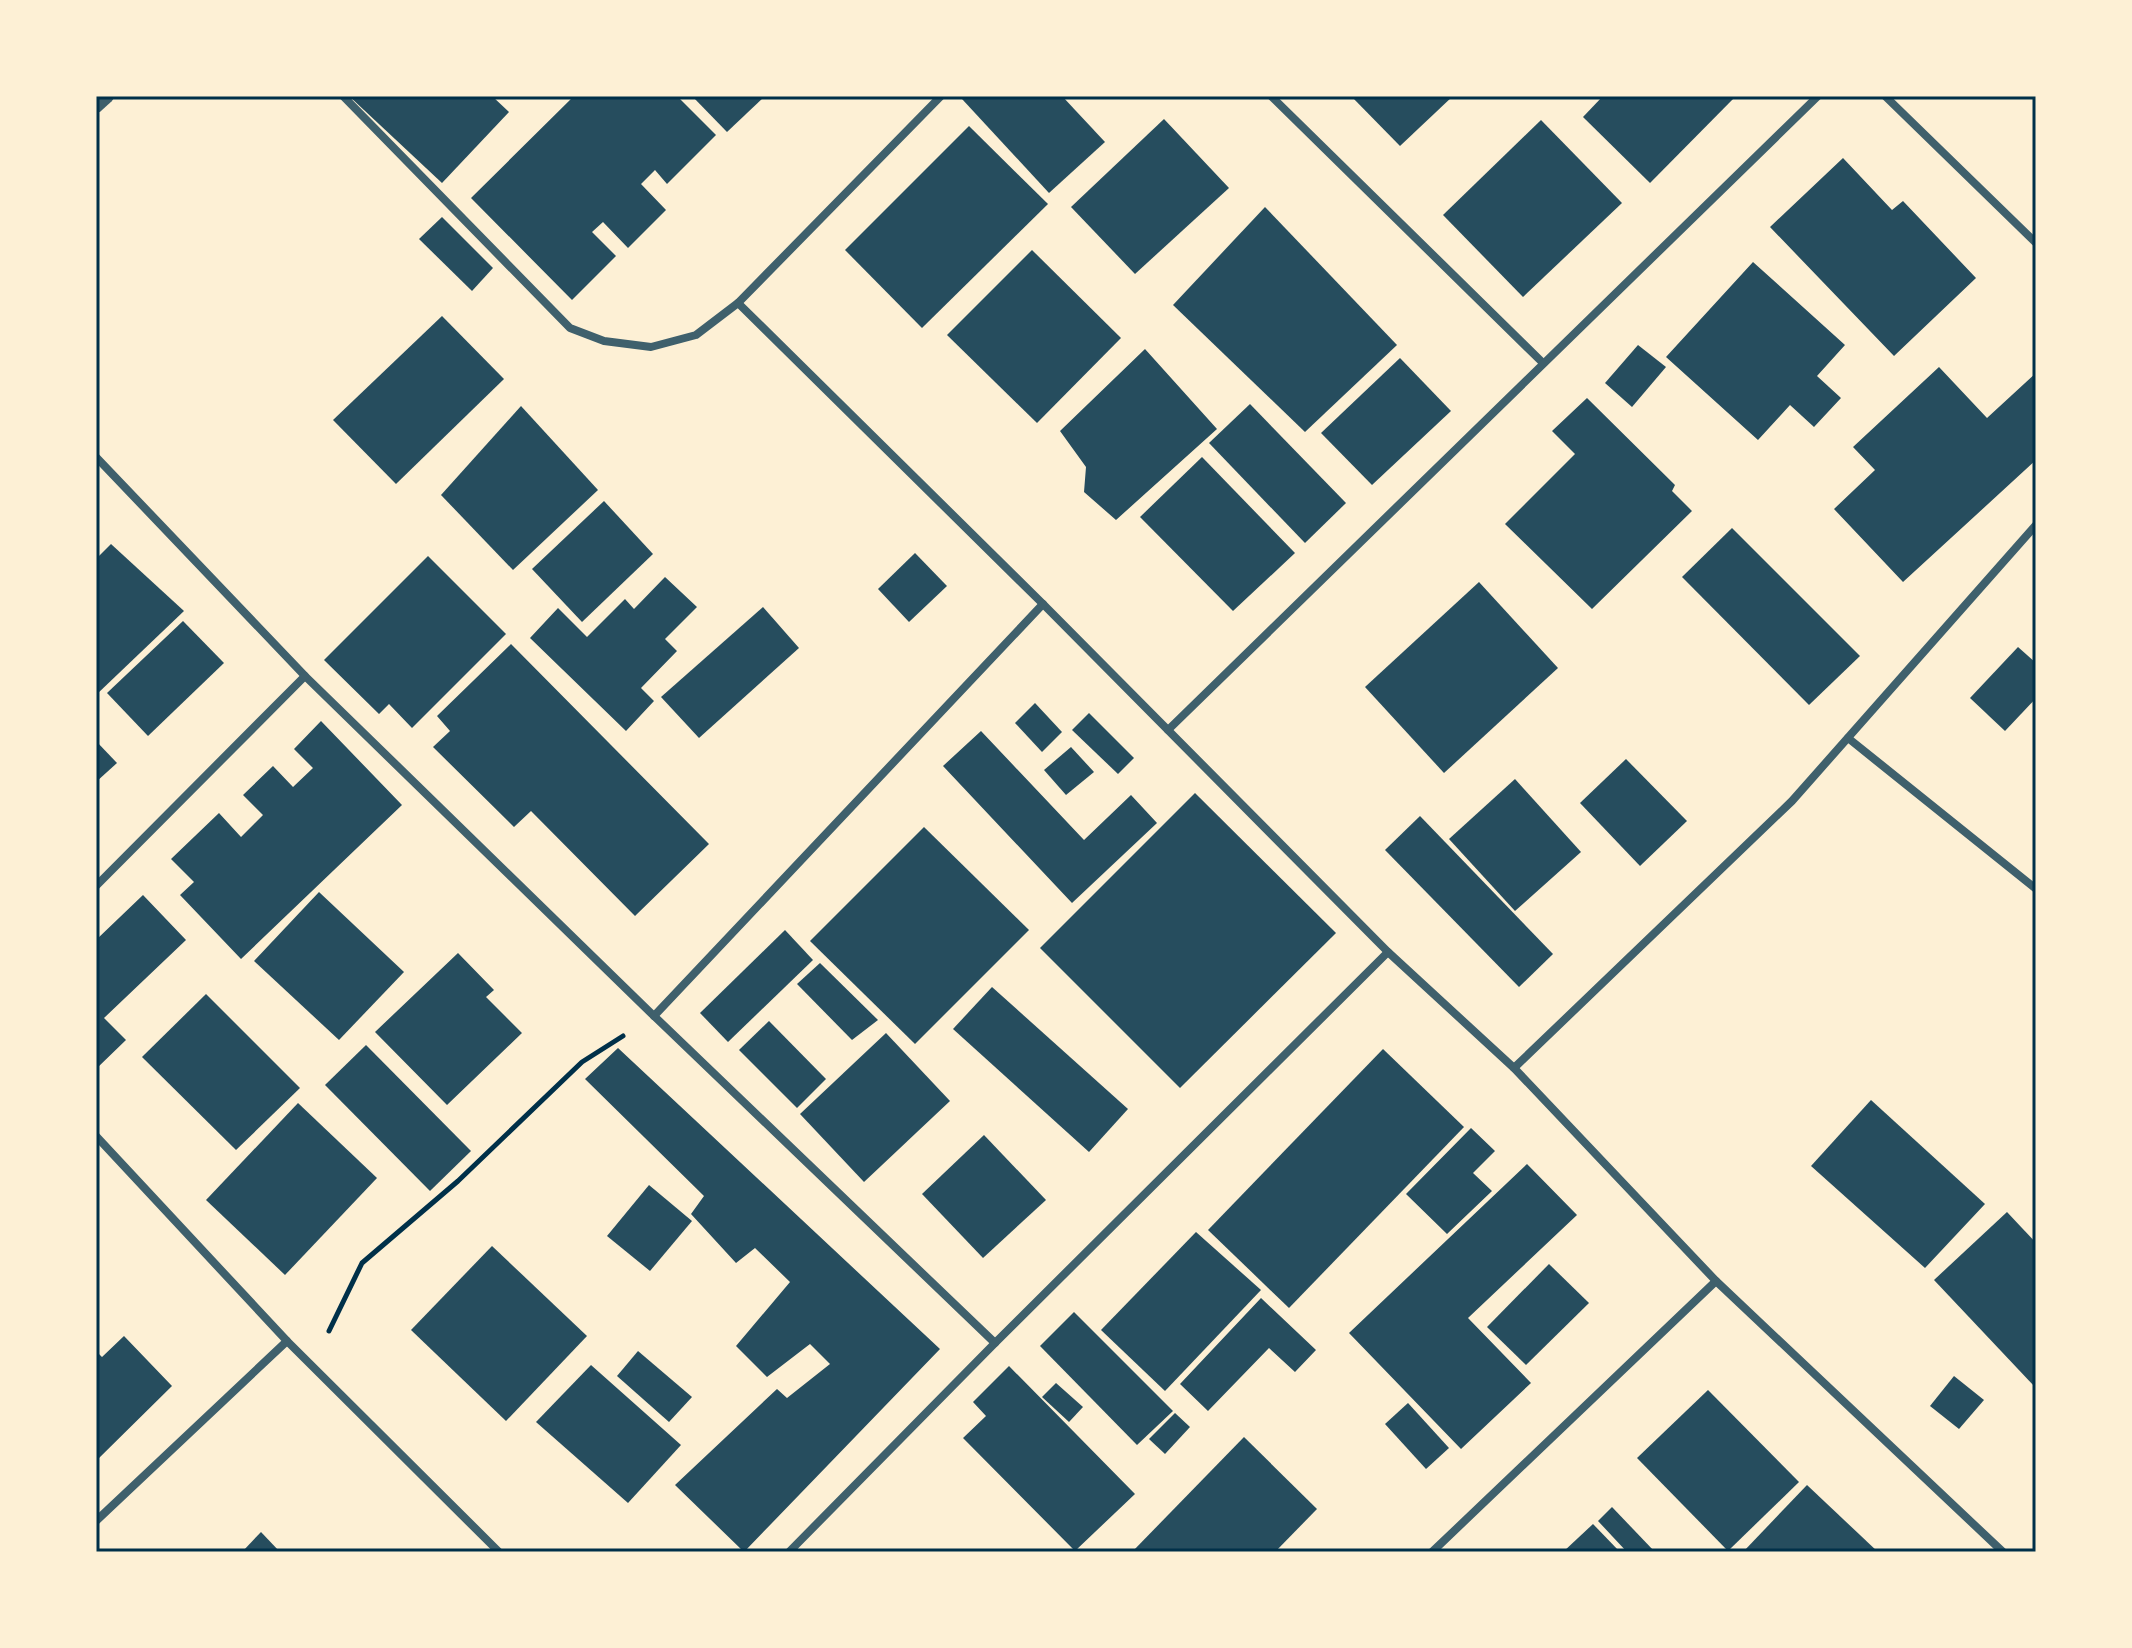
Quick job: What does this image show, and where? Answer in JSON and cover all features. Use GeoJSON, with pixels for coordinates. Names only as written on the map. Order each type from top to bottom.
{"type":"FeatureCollection","features":[{"type":"Feature","properties":{"kind":"street"},"geometry":{"type":"LineString","coordinates":[[96,106],[107,96]]}},
{"type":"Feature","properties":{"kind":"street"},"geometry":{"type":"LineString","coordinates":[[343,96],[570,328],[604,341],[651,347],[696,335],[738,303],[941,96]]}},
{"type":"Feature","properties":{"kind":"street"},"geometry":{"type":"LineString","coordinates":[[1271,96],[1543,363]]}},
{"type":"Feature","properties":{"kind":"street"},"geometry":{"type":"LineString","coordinates":[[1168,730],[1818,96]]}},
{"type":"Feature","properties":{"kind":"street"},"geometry":{"type":"LineString","coordinates":[[1885,96],[2036,243]]}},
{"type":"Feature","properties":{"kind":"street"},"geometry":{"type":"LineString","coordinates":[[738,303],[1043,604],[1388,952],[1514,1068],[1716,1281],[2003,1552]]}},
{"type":"Feature","properties":{"kind":"street"},"geometry":{"type":"LineString","coordinates":[[96,457],[305,676],[995,1343]]}},
{"type":"Feature","properties":{"kind":"street"},"geometry":{"type":"LineString","coordinates":[[1514,1068],[1792,801],[2036,525]]}},
{"type":"Feature","properties":{"kind":"street"},"geometry":{"type":"LineString","coordinates":[[654,1016],[1043,604]]}},
{"type":"Feature","properties":{"kind":"street"},"geometry":{"type":"LineString","coordinates":[[96,886],[305,676]]}},
{"type":"Feature","properties":{"kind":"street"},"geometry":{"type":"LineString","coordinates":[[1848,738],[2036,889]]}},
{"type":"Feature","properties":{"kind":"street"},"geometry":{"type":"LineString","coordinates":[[789,1552],[1388,952]]}},
{"type":"Feature","properties":{"kind":"street"},"geometry":{"type":"LineString","coordinates":[[96,1136],[287,1341],[499,1552]]}},
{"type":"Feature","properties":{"kind":"street"},"geometry":{"type":"LineString","coordinates":[[1432,1552],[1716,1281]]}},
{"type":"Feature","properties":{"kind":"street"},"geometry":{"type":"LineString","coordinates":[[96,1521],[287,1341]]}},
{"type":"Feature","properties":{"kind":"path"},"geometry":{"type":"LineString","coordinates":[[312,1365],[362,1263],[458,1181],[582,1062],[654,1016]]}},
{"type":"Feature","properties":{"kind":"building"},"geometry":{"type":"Polygon","coordinates":[[[349,96],[492,96],[509,112],[442,183],[349,96]]]}},
{"type":"Feature","properties":{"kind":"building"},"geometry":{"type":"Polygon","coordinates":[[[574,96],[677,96],[716,135],[667,184],[655,170],[641,184],[666,210],[628,248],[603,222],[592,232],[616,256],[572,300],[471,198],[574,96]]]}},
{"type":"Feature","properties":{"kind":"building"},"geometry":{"type":"Polygon","coordinates":[[[692,96],[765,96],[727,132],[692,96]]]}},
{"type":"Feature","properties":{"kind":"building"},"geometry":{"type":"Polygon","coordinates":[[[965,96],[1062,96],[1105,142],[1049,193],[962,99],[965,96]]]}},
{"type":"Feature","properties":{"kind":"building"},"geometry":{"type":"Polygon","coordinates":[[[1351,96],[1453,96],[1400,146],[1351,96]]]}},
{"type":"Feature","properties":{"kind":"building"},"geometry":{"type":"Polygon","coordinates":[[[1603,96],[1736,96],[1650,183],[1583,117],[1603,96]]]}},
{"type":"Feature","properties":{"kind":"building"},"geometry":{"type":"Polygon","coordinates":[[[1164,119],[1229,188],[1135,274],[1071,207],[1164,119]]]}},
{"type":"Feature","properties":{"kind":"building"},"geometry":{"type":"Polygon","coordinates":[[[1541,120],[1622,203],[1523,297],[1443,215],[1541,120]]]}},
{"type":"Feature","properties":{"kind":"building"},"geometry":{"type":"Polygon","coordinates":[[[969,126],[1048,204],[922,328],[845,250],[969,126]]]}},
{"type":"Feature","properties":{"kind":"building"},"geometry":{"type":"Polygon","coordinates":[[[1843,158],[1892,210],[1903,201],[1976,278],[1894,356],[1770,227],[1843,158]]]}},
{"type":"Feature","properties":{"kind":"building"},"geometry":{"type":"Polygon","coordinates":[[[1265,207],[1397,345],[1305,432],[1173,305],[1265,207]]]}},
{"type":"Feature","properties":{"kind":"building"},"geometry":{"type":"Polygon","coordinates":[[[442,217],[493,268],[472,291],[419,239],[442,217]]]}},
{"type":"Feature","properties":{"kind":"building"},"geometry":{"type":"Polygon","coordinates":[[[1032,250],[1121,338],[1037,423],[947,335],[1032,250]]]}},
{"type":"Feature","properties":{"kind":"building"},"geometry":{"type":"Polygon","coordinates":[[[1753,262],[1845,345],[1817,376],[1841,398],[1814,427],[1790,405],[1758,440],[1666,357],[1753,262]]]}},
{"type":"Feature","properties":{"kind":"building"},"geometry":{"type":"Polygon","coordinates":[[[442,316],[504,379],[396,484],[333,420],[442,316]]]}},
{"type":"Feature","properties":{"kind":"building"},"geometry":{"type":"Polygon","coordinates":[[[1638,345],[1666,367],[1632,407],[1605,383],[1638,345]]]}},
{"type":"Feature","properties":{"kind":"building"},"geometry":{"type":"Polygon","coordinates":[[[1145,349],[1217,429],[1116,520],[1084,492],[1086,467],[1060,431],[1145,349]]]}},
{"type":"Feature","properties":{"kind":"building"},"geometry":{"type":"Polygon","coordinates":[[[1400,358],[1451,411],[1372,485],[1321,433],[1400,358]]]}},
{"type":"Feature","properties":{"kind":"building"},"geometry":{"type":"Polygon","coordinates":[[[1939,367],[1987,418],[2036,373],[2036,460],[1903,582],[1834,509],[1875,470],[1853,447],[1939,367]]]}},
{"type":"Feature","properties":{"kind":"building"},"geometry":{"type":"Polygon","coordinates":[[[1587,398],[1675,485],[1672,491],[1692,511],[1592,609],[1505,524],[1575,454],[1552,431],[1587,398]]]}},
{"type":"Feature","properties":{"kind":"building"},"geometry":{"type":"Polygon","coordinates":[[[1250,404],[1346,503],[1305,543],[1209,443],[1250,404]]]}},
{"type":"Feature","properties":{"kind":"building"},"geometry":{"type":"Polygon","coordinates":[[[521,406],[598,490],[513,570],[441,495],[521,406]]]}},
{"type":"Feature","properties":{"kind":"building"},"geometry":{"type":"Polygon","coordinates":[[[1202,457],[1295,553],[1233,611],[1140,517],[1202,457]]]}},
{"type":"Feature","properties":{"kind":"building"},"geometry":{"type":"Polygon","coordinates":[[[604,501],[653,554],[582,622],[532,569],[604,501]]]}},
{"type":"Feature","properties":{"kind":"building"},"geometry":{"type":"Polygon","coordinates":[[[1732,528],[1860,656],[1809,705],[1682,577],[1732,528]]]}},
{"type":"Feature","properties":{"kind":"building"},"geometry":{"type":"Polygon","coordinates":[[[111,544],[184,611],[96,695],[96,559],[111,544]]]}},
{"type":"Feature","properties":{"kind":"building"},"geometry":{"type":"Polygon","coordinates":[[[915,553],[947,586],[909,622],[878,589],[915,553]]]}},
{"type":"Feature","properties":{"kind":"building"},"geometry":{"type":"Polygon","coordinates":[[[428,556],[506,634],[412,728],[389,704],[379,714],[324,660],[428,556]]]}},
{"type":"Feature","properties":{"kind":"building"},"geometry":{"type":"Polygon","coordinates":[[[665,577],[697,607],[665,639],[677,651],[641,688],[654,701],[626,731],[530,638],[558,608],[587,637],[625,599],[634,609],[665,577]]]}},
{"type":"Feature","properties":{"kind":"building"},"geometry":{"type":"Polygon","coordinates":[[[1479,582],[1558,668],[1444,773],[1365,687],[1479,582]]]}},
{"type":"Feature","properties":{"kind":"building"},"geometry":{"type":"Polygon","coordinates":[[[763,607],[799,648],[699,738],[661,697],[763,607]]]}},
{"type":"Feature","properties":{"kind":"building"},"geometry":{"type":"Polygon","coordinates":[[[183,621],[224,663],[148,736],[107,693],[183,621]]]}},
{"type":"Feature","properties":{"kind":"building"},"geometry":{"type":"Polygon","coordinates":[[[511,644],[709,844],[635,916],[531,811],[514,827],[433,747],[450,731],[437,716],[511,644]]]}},
{"type":"Feature","properties":{"kind":"building"},"geometry":{"type":"Polygon","coordinates":[[[2018,647],[2036,663],[2036,698],[2005,731],[1970,698],[2018,647]]]}},
{"type":"Feature","properties":{"kind":"building"},"geometry":{"type":"Polygon","coordinates":[[[1035,703],[1062,732],[1042,752],[1015,723],[1035,703]]]}},
{"type":"Feature","properties":{"kind":"building"},"geometry":{"type":"Polygon","coordinates":[[[1089,713],[1134,758],[1118,774],[1072,730],[1089,713]]]}},
{"type":"Feature","properties":{"kind":"building"},"geometry":{"type":"Polygon","coordinates":[[[321,721],[402,805],[241,959],[180,895],[194,882],[171,859],[219,813],[241,837],[263,815],[243,795],[273,766],[293,787],[313,768],[294,749],[321,721]]]}},
{"type":"Feature","properties":{"kind":"building"},"geometry":{"type":"Polygon","coordinates":[[[981,731],[1084,840],[1131,795],[1157,823],[1072,903],[943,766],[981,731]]]}},
{"type":"Feature","properties":{"kind":"building"},"geometry":{"type":"Polygon","coordinates":[[[96,741],[117,763],[96,782],[96,741]]]}},
{"type":"Feature","properties":{"kind":"building"},"geometry":{"type":"Polygon","coordinates":[[[1071,747],[1094,772],[1066,795],[1044,770],[1071,747]]]}},
{"type":"Feature","properties":{"kind":"building"},"geometry":{"type":"Polygon","coordinates":[[[1626,759],[1687,821],[1640,866],[1580,803],[1626,759]]]}},
{"type":"Feature","properties":{"kind":"building"},"geometry":{"type":"Polygon","coordinates":[[[1515,779],[1581,852],[1515,911],[1449,839],[1515,779]]]}},
{"type":"Feature","properties":{"kind":"building"},"geometry":{"type":"Polygon","coordinates":[[[1195,793],[1336,933],[1180,1088],[1040,948],[1195,793]]]}},
{"type":"Feature","properties":{"kind":"building"},"geometry":{"type":"Polygon","coordinates":[[[1420,816],[1553,954],[1519,987],[1385,850],[1420,816]]]}},
{"type":"Feature","properties":{"kind":"building"},"geometry":{"type":"Polygon","coordinates":[[[924,827],[1029,930],[915,1044],[810,941],[924,827]]]}},
{"type":"Feature","properties":{"kind":"building"},"geometry":{"type":"Polygon","coordinates":[[[319,892],[404,972],[339,1040],[254,961],[319,892]]]}},
{"type":"Feature","properties":{"kind":"building"},"geometry":{"type":"Polygon","coordinates":[[[143,895],[186,940],[104,1018],[126,1040],[96,1069],[96,940],[143,895]]]}},
{"type":"Feature","properties":{"kind":"building"},"geometry":{"type":"Polygon","coordinates":[[[785,930],[813,960],[728,1042],[700,1013],[785,930]]]}},
{"type":"Feature","properties":{"kind":"building"},"geometry":{"type":"Polygon","coordinates":[[[458,953],[494,990],[486,997],[522,1033],[447,1105],[375,1032],[458,953]]]}},
{"type":"Feature","properties":{"kind":"building"},"geometry":{"type":"Polygon","coordinates":[[[820,963],[878,1020],[852,1040],[797,984],[820,963]]]}},
{"type":"Feature","properties":{"kind":"building"},"geometry":{"type":"Polygon","coordinates":[[[992,987],[1128,1109],[1089,1152],[953,1029],[992,987]]]}},
{"type":"Feature","properties":{"kind":"building"},"geometry":{"type":"Polygon","coordinates":[[[206,994],[300,1088],[236,1150],[142,1057],[206,994]]]}},
{"type":"Feature","properties":{"kind":"building"},"geometry":{"type":"Polygon","coordinates":[[[769,1021],[826,1079],[797,1108],[739,1050],[769,1021]]]}},
{"type":"Feature","properties":{"kind":"building"},"geometry":{"type":"Polygon","coordinates":[[[886,1033],[950,1101],[864,1182],[800,1114],[886,1033]]]}},
{"type":"Feature","properties":{"kind":"building"},"geometry":{"type":"Polygon","coordinates":[[[366,1045],[471,1151],[430,1191],[325,1085],[366,1045]]]}},
{"type":"Feature","properties":{"kind":"building"},"geometry":{"type":"Polygon","coordinates":[[[618,1048],[940,1349],[744,1552],[675,1485],[777,1389],[787,1398],[830,1364],[810,1344],[767,1377],[736,1346],[790,1282],[755,1248],[736,1263],[691,1214],[704,1196],[585,1079],[618,1048]]]}},
{"type":"Feature","properties":{"kind":"building"},"geometry":{"type":"Polygon","coordinates":[[[1383,1049],[1464,1127],[1289,1308],[1208,1230],[1383,1049]]]}},
{"type":"Feature","properties":{"kind":"building"},"geometry":{"type":"Polygon","coordinates":[[[1871,1100],[1985,1204],[1925,1268],[1811,1166],[1871,1100]]]}},
{"type":"Feature","properties":{"kind":"building"},"geometry":{"type":"Polygon","coordinates":[[[298,1103],[377,1178],[285,1275],[206,1200],[298,1103]]]}},
{"type":"Feature","properties":{"kind":"building"},"geometry":{"type":"Polygon","coordinates":[[[1471,1128],[1495,1151],[1473,1173],[1492,1191],[1447,1234],[1406,1194],[1471,1128]]]}},
{"type":"Feature","properties":{"kind":"building"},"geometry":{"type":"Polygon","coordinates":[[[984,1135],[1046,1200],[983,1258],[922,1194],[984,1135]]]}},
{"type":"Feature","properties":{"kind":"building"},"geometry":{"type":"Polygon","coordinates":[[[1527,1164],[1577,1215],[1468,1318],[1531,1383],[1461,1449],[1349,1333],[1527,1164]]]}},
{"type":"Feature","properties":{"kind":"building"},"geometry":{"type":"Polygon","coordinates":[[[649,1185],[692,1221],[650,1271],[607,1236],[649,1185]]]}},
{"type":"Feature","properties":{"kind":"building"},"geometry":{"type":"Polygon","coordinates":[[[2007,1212],[2036,1243],[2036,1388],[1934,1280],[2007,1212]]]}},
{"type":"Feature","properties":{"kind":"building"},"geometry":{"type":"Polygon","coordinates":[[[1196,1232],[1261,1290],[1165,1391],[1101,1330],[1196,1232]]]}},
{"type":"Feature","properties":{"kind":"building"},"geometry":{"type":"Polygon","coordinates":[[[492,1246],[587,1336],[506,1421],[411,1330],[492,1246]]]}},
{"type":"Feature","properties":{"kind":"building"},"geometry":{"type":"Polygon","coordinates":[[[1549,1264],[1589,1303],[1526,1365],[1487,1327],[1549,1264]]]}},
{"type":"Feature","properties":{"kind":"building"},"geometry":{"type":"Polygon","coordinates":[[[1261,1298],[1316,1350],[1295,1372],[1269,1348],[1208,1411],[1180,1384],[1261,1298]]]}},
{"type":"Feature","properties":{"kind":"building"},"geometry":{"type":"Polygon","coordinates":[[[1074,1312],[1173,1411],[1137,1445],[1040,1346],[1074,1312]]]}},
{"type":"Feature","properties":{"kind":"building"},"geometry":{"type":"Polygon","coordinates":[[[124,1336],[172,1386],[96,1461],[96,1351],[102,1357],[124,1336]]]}},
{"type":"Feature","properties":{"kind":"building"},"geometry":{"type":"Polygon","coordinates":[[[638,1351],[692,1397],[669,1422],[617,1376],[638,1351]]]}},
{"type":"Feature","properties":{"kind":"building"},"geometry":{"type":"Polygon","coordinates":[[[591,1365],[681,1445],[628,1503],[536,1422],[591,1365]]]}},
{"type":"Feature","properties":{"kind":"building"},"geometry":{"type":"Polygon","coordinates":[[[1009,1366],[1135,1494],[1075,1551],[963,1438],[986,1416],[973,1402],[1009,1366]]]}},
{"type":"Feature","properties":{"kind":"building"},"geometry":{"type":"Polygon","coordinates":[[[1954,1376],[1984,1400],[1959,1429],[1930,1406],[1954,1376]]]}},
{"type":"Feature","properties":{"kind":"building"},"geometry":{"type":"Polygon","coordinates":[[[1056,1383],[1083,1407],[1069,1422],[1042,1397],[1056,1383]]]}},
{"type":"Feature","properties":{"kind":"building"},"geometry":{"type":"Polygon","coordinates":[[[1708,1390],[1799,1482],[1728,1551],[1637,1458],[1708,1390]]]}},
{"type":"Feature","properties":{"kind":"building"},"geometry":{"type":"Polygon","coordinates":[[[1408,1403],[1449,1448],[1426,1469],[1385,1424],[1408,1403]]]}},
{"type":"Feature","properties":{"kind":"building"},"geometry":{"type":"Polygon","coordinates":[[[1175,1413],[1190,1427],[1165,1454],[1149,1439],[1175,1413]]]}},
{"type":"Feature","properties":{"kind":"building"},"geometry":{"type":"Polygon","coordinates":[[[1244,1437],[1317,1509],[1275,1552],[1132,1552],[1244,1437]]]}},
{"type":"Feature","properties":{"kind":"building"},"geometry":{"type":"Polygon","coordinates":[[[1807,1485],[1878,1552],[1743,1552],[1807,1485]]]}},
{"type":"Feature","properties":{"kind":"building"},"geometry":{"type":"Polygon","coordinates":[[[1612,1507],[1655,1552],[1627,1552],[1598,1521],[1612,1507]]]}},
{"type":"Feature","properties":{"kind":"building"},"geometry":{"type":"Polygon","coordinates":[[[1593,1524],[1620,1552],[1563,1552],[1593,1524]]]}},
{"type":"Feature","properties":{"kind":"building"},"geometry":{"type":"Polygon","coordinates":[[[261,1532],[280,1552],[242,1552],[261,1532]]]}}]}
